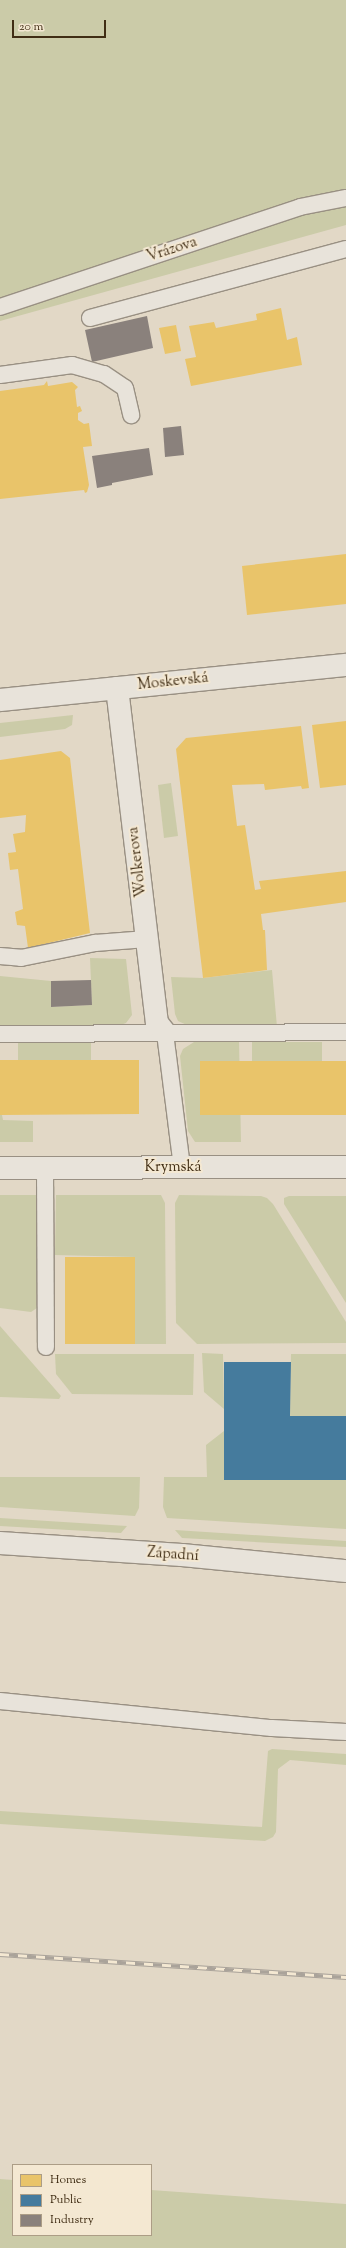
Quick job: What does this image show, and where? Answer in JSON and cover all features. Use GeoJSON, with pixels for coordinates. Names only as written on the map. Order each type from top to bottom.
{"type":"FeatureCollection","features":[{"type":"Feature","properties":{"kind":"street","name":"Moskevská"},"geometry":{"type":"LineString","coordinates":[[0,700],[346,665]]}},
{"type":"Feature","properties":{"kind":"street","name":"Wolkerova"},"geometry":{"type":"LineString","coordinates":[[117,688],[157,1022],[165,1033]]}},
{"type":"Feature","properties":{"kind":"street","name":"Krymská"},"geometry":{"type":"LineString","coordinates":[[0,1168],[346,1167]]}},
{"type":"Feature","properties":{"kind":"street","name":"Západní"},"geometry":{"type":"LineString","coordinates":[[0,1543],[182,1555],[346,1571]]}},
{"type":"Feature","properties":{"kind":"lane","name":"Vrázova"},"geometry":{"type":"LineString","coordinates":[[0,307],[300,207],[346,198]]}},
{"type":"Feature","properties":{"kind":"lane"},"geometry":{"type":"LineString","coordinates":[[90,318],[346,249]]}},
{"type":"Feature","properties":{"kind":"lane"},"geometry":{"type":"LineString","coordinates":[[0,375],[72,365],[104,374],[125,388],[131,416]]}},
{"type":"Feature","properties":{"kind":"lane"},"geometry":{"type":"LineString","coordinates":[[0,956],[20,958],[95,943],[147,939]]}},
{"type":"Feature","properties":{"kind":"lane"},"geometry":{"type":"LineString","coordinates":[[0,1034],[346,1032]]}},
{"type":"Feature","properties":{"kind":"lane"},"geometry":{"type":"LineString","coordinates":[[165,1033],[182,1168]]}},
{"type":"Feature","properties":{"kind":"lane"},"geometry":{"type":"LineString","coordinates":[[45,1168],[46,1347]]}},
{"type":"Feature","properties":{"kind":"lane"},"geometry":{"type":"LineString","coordinates":[[0,1701],[272,1728],[346,1732]]}},
{"type":"Feature","properties":{"kind":"green space"},"geometry":{"type":"Polygon","coordinates":[[[0,0],[346,0],[346,225],[0,321],[0,0]]]}},
{"type":"Feature","properties":{"kind":"green space"},"geometry":{"type":"Polygon","coordinates":[[[73,715],[72,725],[65,729],[0,737],[0,723],[73,715]]]}},
{"type":"Feature","properties":{"kind":"green space"},"geometry":{"type":"Polygon","coordinates":[[[171,783],[178,836],[164,838],[158,785],[171,783]]]}},
{"type":"Feature","properties":{"kind":"green space"},"geometry":{"type":"Polygon","coordinates":[[[90,958],[126,959],[132,1015],[126,1023],[118,1026],[0,1027],[0,976],[51,981],[51,1007],[92,1005],[90,958]]]}},
{"type":"Feature","properties":{"kind":"green space"},"geometry":{"type":"Polygon","coordinates":[[[272,970],[277,1027],[189,1026],[178,1021],[175,1014],[171,977],[203,978],[272,970]]]}},
{"type":"Feature","properties":{"kind":"green space"},"geometry":{"type":"Polygon","coordinates":[[[239,1041],[241,1142],[195,1142],[188,1131],[180,1056],[183,1049],[194,1042],[239,1041]]]}},
{"type":"Feature","properties":{"kind":"green space"},"geometry":{"type":"Polygon","coordinates":[[[18,1042],[91,1042],[91,1060],[18,1060],[18,1042]]]}},
{"type":"Feature","properties":{"kind":"green space"},"geometry":{"type":"Polygon","coordinates":[[[252,1042],[322,1042],[322,1061],[252,1061],[252,1042]]]}},
{"type":"Feature","properties":{"kind":"green space"},"geometry":{"type":"Polygon","coordinates":[[[0,1115],[2,1115],[3,1120],[33,1121],[33,1142],[0,1142],[0,1115]]]}},
{"type":"Feature","properties":{"kind":"green space"},"geometry":{"type":"Polygon","coordinates":[[[0,1195],[37,1195],[37,1308],[31,1312],[0,1308],[0,1195]]]}},
{"type":"Feature","properties":{"kind":"green space"},"geometry":{"type":"Polygon","coordinates":[[[56,1195],[161,1195],[165,1203],[166,1344],[135,1344],[135,1257],[55,1255],[56,1195]]]}},
{"type":"Feature","properties":{"kind":"green space"},"geometry":{"type":"Polygon","coordinates":[[[179,1195],[261,1196],[267,1198],[273,1204],[346,1322],[346,1343],[197,1344],[176,1323],[175,1203],[179,1195]]]}},
{"type":"Feature","properties":{"kind":"green space"},"geometry":{"type":"Polygon","coordinates":[[[289,1196],[346,1196],[346,1303],[284,1204],[284,1198],[289,1196]]]}},
{"type":"Feature","properties":{"kind":"green space"},"geometry":{"type":"Polygon","coordinates":[[[0,1326],[61,1396],[59,1399],[0,1397],[0,1326]]]}},
{"type":"Feature","properties":{"kind":"green space"},"geometry":{"type":"Polygon","coordinates":[[[202,1353],[223,1354],[224,1409],[204,1392],[202,1353]]]}},
{"type":"Feature","properties":{"kind":"green space"},"geometry":{"type":"Polygon","coordinates":[[[55,1354],[194,1354],[193,1395],[72,1394],[56,1374],[55,1354]]]}},
{"type":"Feature","properties":{"kind":"green space"},"geometry":{"type":"Polygon","coordinates":[[[291,1354],[346,1354],[346,1416],[290,1416],[291,1354]]]}},
{"type":"Feature","properties":{"kind":"green space"},"geometry":{"type":"Polygon","coordinates":[[[224,1431],[224,1480],[346,1480],[346,1529],[167,1518],[163,1507],[164,1477],[207,1477],[206,1445],[224,1431]]]}},
{"type":"Feature","properties":{"kind":"green space"},"geometry":{"type":"Polygon","coordinates":[[[0,1477],[140,1477],[139,1508],[135,1516],[0,1507],[0,1477]]]}},
{"type":"Feature","properties":{"kind":"green space"},"geometry":{"type":"Polygon","coordinates":[[[0,1518],[127,1526],[121,1533],[0,1526],[0,1518]]]}},
{"type":"Feature","properties":{"kind":"green space"},"geometry":{"type":"Polygon","coordinates":[[[175,1530],[346,1541],[346,1547],[182,1538],[175,1530]]]}},
{"type":"Feature","properties":{"kind":"green space"},"geometry":{"type":"Polygon","coordinates":[[[272,1749],[346,1754],[346,1765],[290,1760],[278,1769],[276,1832],[273,1837],[265,1841],[0,1824],[0,1811],[262,1827],[268,1751],[272,1749]]]}},
{"type":"Feature","properties":{"kind":"green space"},"geometry":{"type":"Polygon","coordinates":[[[0,2179],[12,2180],[12,2236],[152,2236],[152,2190],[346,2204],[346,2248],[0,2248],[0,2179]]]}},
{"type":"Feature","properties":{"kind":"building: Homes"},"geometry":{"type":"Polygon","coordinates":[[[281,308],[287,340],[297,337],[302,365],[191,386],[185,359],[196,357],[189,326],[214,322],[216,328],[257,320],[256,314],[281,308]]]}},
{"type":"Feature","properties":{"kind":"building: Homes"},"geometry":{"type":"Polygon","coordinates":[[[176,325],[181,351],[165,354],[159,328],[176,325]]]}},
{"type":"Feature","properties":{"kind":"building: Homes"},"geometry":{"type":"Polygon","coordinates":[[[47,381],[48,386],[72,382],[78,387],[75,390],[77,407],[80,406],[82,411],[78,413],[78,420],[84,424],[89,423],[92,446],[83,447],[89,485],[87,492],[85,493],[84,490],[0,499],[0,391],[44,385],[47,381]]]}},
{"type":"Feature","properties":{"kind":"building: Homes"},"geometry":{"type":"Polygon","coordinates":[[[346,554],[346,604],[247,615],[242,566],[346,554]]]}},
{"type":"Feature","properties":{"kind":"building: Homes"},"geometry":{"type":"Polygon","coordinates":[[[346,721],[346,785],[320,788],[312,725],[346,721]]]}},
{"type":"Feature","properties":{"kind":"building: Homes"},"geometry":{"type":"Polygon","coordinates":[[[301,726],[309,788],[302,789],[301,786],[265,790],[264,784],[232,785],[237,826],[245,825],[255,890],[261,889],[259,881],[346,871],[346,902],[261,914],[263,930],[265,930],[267,970],[203,978],[176,749],[186,738],[301,726]]]}},
{"type":"Feature","properties":{"kind":"building: Homes"},"geometry":{"type":"Polygon","coordinates":[[[61,751],[70,758],[90,933],[28,948],[25,926],[17,925],[15,912],[23,909],[18,869],[10,870],[8,853],[16,852],[13,834],[25,832],[26,815],[0,818],[0,760],[61,751]]]}},
{"type":"Feature","properties":{"kind":"building: Homes"},"geometry":{"type":"Polygon","coordinates":[[[0,1060],[139,1060],[139,1114],[0,1115],[0,1060]]]}},
{"type":"Feature","properties":{"kind":"building: Homes"},"geometry":{"type":"Polygon","coordinates":[[[200,1061],[346,1061],[346,1115],[200,1115],[200,1061]]]}},
{"type":"Feature","properties":{"kind":"building: Homes"},"geometry":{"type":"Polygon","coordinates":[[[65,1257],[135,1257],[135,1344],[65,1344],[65,1257]]]}},
{"type":"Feature","properties":{"kind":"building: Public"},"geometry":{"type":"Polygon","coordinates":[[[224,1362],[291,1362],[290,1416],[346,1416],[346,1480],[224,1480],[224,1362]]]}},
{"type":"Feature","properties":{"kind":"building: Industry"},"geometry":{"type":"Polygon","coordinates":[[[147,316],[153,348],[92,362],[85,330],[147,316]]]}},
{"type":"Feature","properties":{"kind":"building: Industry"},"geometry":{"type":"Polygon","coordinates":[[[181,426],[184,455],[165,457],[163,428],[181,426]]]}},
{"type":"Feature","properties":{"kind":"building: Industry"},"geometry":{"type":"Polygon","coordinates":[[[149,448],[153,475],[112,483],[112,485],[97,488],[92,456],[149,448]]]}},
{"type":"Feature","properties":{"kind":"building: Industry"},"geometry":{"type":"Polygon","coordinates":[[[91,980],[92,1005],[51,1007],[51,981],[91,980]]]}},
{"type":"Feature","properties":{"kind":"railway"},"geometry":{"type":"LineString","coordinates":[[0,1954],[346,1977]]}}]}
